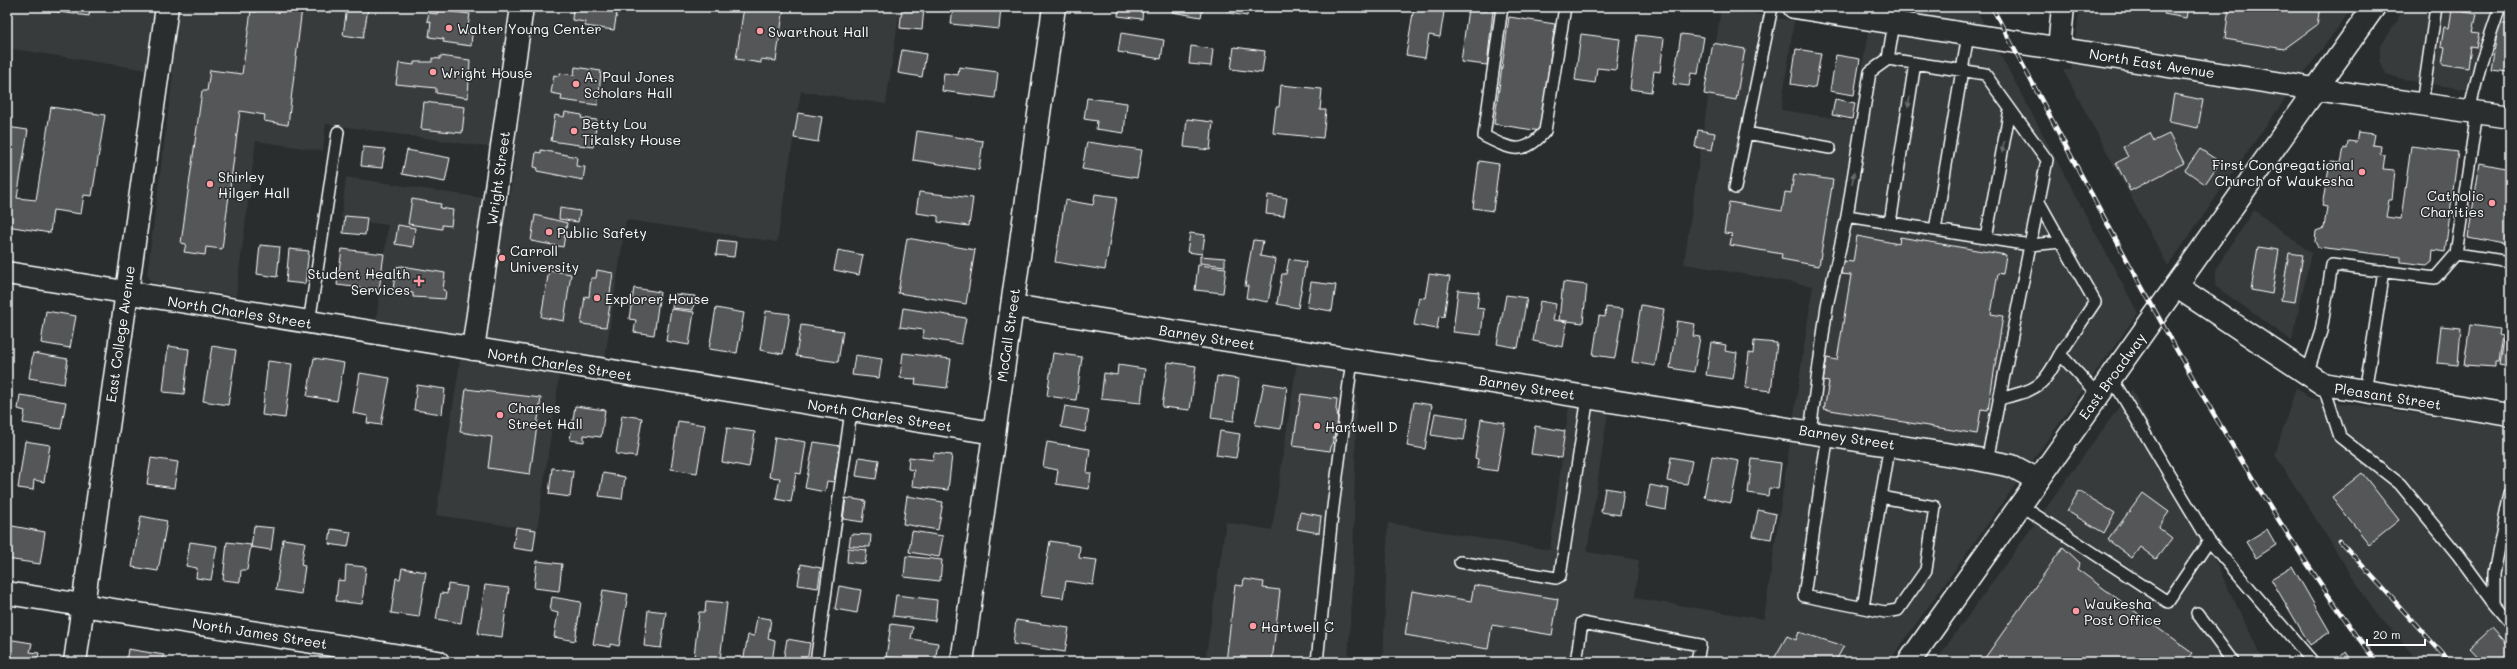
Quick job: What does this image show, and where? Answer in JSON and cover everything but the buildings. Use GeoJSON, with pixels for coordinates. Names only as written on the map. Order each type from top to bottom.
{"type":"FeatureCollection","features":[{"type":"Feature","properties":{"kind":"street","name":"East College Avenue"},"geometry":{"type":"LineString","coordinates":[[75,662],[166,7]]}},
{"type":"Feature","properties":{"kind":"street","name":"Wright Street"},"geometry":{"type":"LineString","coordinates":[[474,349],[522,7]]}},
{"type":"Feature","properties":{"kind":"street","name":"McCall Street"},"geometry":{"type":"LineString","coordinates":[[962,662],[1054,7]]}},
{"type":"Feature","properties":{"kind":"street","name":"North East Avenue"},"geometry":{"type":"LineString","coordinates":[[1794,7],[1885,17],[1968,35],[2315,89],[2510,117]]}},
{"type":"Feature","properties":{"kind":"street"},"geometry":{"type":"LineString","coordinates":[[2059,48],[2063,7]]}},
{"type":"Feature","properties":{"kind":"street","name":"East Broadway"},"geometry":{"type":"LineString","coordinates":[[1909,662],[2374,7]]}},
{"type":"Feature","properties":{"kind":"street","name":"North Charles Street"},"geometry":{"type":"LineString","coordinates":[[7,273],[127,294],[994,433]]}},
{"type":"Feature","properties":{"kind":"street","name":"Pleasant Street"},"geometry":{"type":"LineString","coordinates":[[2176,286],[2315,379],[2365,392],[2510,415]]}},
{"type":"Feature","properties":{"kind":"street","name":"Barney Street"},"geometry":{"type":"LineString","coordinates":[[1013,306],[1890,444],[2012,466],[2038,480]]}},
{"type":"Feature","properties":{"kind":"street","name":"North James Street"},"geometry":{"type":"LineString","coordinates":[[7,593],[438,662]]}},
{"type":"Feature","properties":{"kind":"lane"},"geometry":{"type":"LineString","coordinates":[[1502,7],[1484,136],[1511,149],[1535,144],[1545,131],[1566,7]]}},
{"type":"Feature","properties":{"kind":"lane"},"geometry":{"type":"LineString","coordinates":[[1735,188],[1772,7]]}},
{"type":"Feature","properties":{"kind":"lane"},"geometry":{"type":"LineString","coordinates":[[2422,104],[2436,7]]}},
{"type":"Feature","properties":{"kind":"lane"},"geometry":{"type":"LineString","coordinates":[[2500,7],[2481,63],[2473,111],[2456,254],[2435,278],[2332,265],[2315,379],[2340,437],[2400,484],[2458,555],[2510,623]]}},
{"type":"Feature","properties":{"kind":"lane"},"geometry":{"type":"LineString","coordinates":[[1885,17],[1888,59]]}},
{"type":"Feature","properties":{"kind":"lane"},"geometry":{"type":"LineString","coordinates":[[1935,230],[1968,35]]}},
{"type":"Feature","properties":{"kind":"lane"},"geometry":{"type":"LineString","coordinates":[[1881,497],[1935,507],[1926,570],[1898,610],[1885,612],[1804,596],[1819,433],[1827,306],[1847,216],[1870,72],[1888,59],[1985,74],[2047,160],[1986,461]]}},
{"type":"Feature","properties":{"kind":"lane"},"geometry":{"type":"LineString","coordinates":[[1890,223],[1916,63]]}},
{"type":"Feature","properties":{"kind":"lane"},"geometry":{"type":"LineString","coordinates":[[1986,238],[2010,109]]}},
{"type":"Feature","properties":{"kind":"lane"},"geometry":{"type":"LineString","coordinates":[[309,323],[338,132]]}},
{"type":"Feature","properties":{"kind":"lane"},"geometry":{"type":"LineString","coordinates":[[1746,133],[1830,148]]}},
{"type":"Feature","properties":{"kind":"lane"},"geometry":{"type":"LineString","coordinates":[[1999,399],[2030,391],[2048,378],[2060,354],[2095,302],[2039,202]]}},
{"type":"Feature","properties":{"kind":"lane"},"geometry":{"type":"LineString","coordinates":[[1847,216],[2030,246],[2061,242]]}},
{"type":"Feature","properties":{"kind":"lane"},"geometry":{"type":"LineString","coordinates":[[2456,254],[2510,262]]}},
{"type":"Feature","properties":{"kind":"lane"},"geometry":{"type":"LineString","coordinates":[[2365,392],[2384,271]]}},
{"type":"Feature","properties":{"kind":"lane"},"geometry":{"type":"LineString","coordinates":[[2060,354],[2098,395]]}},
{"type":"Feature","properties":{"kind":"lane"},"geometry":{"type":"LineString","coordinates":[[1316,662],[1332,515],[1352,360]]}},
{"type":"Feature","properties":{"kind":"lane"},"geometry":{"type":"LineString","coordinates":[[2111,377],[2209,541],[2313,662]]}},
{"type":"Feature","properties":{"kind":"lane"},"geometry":{"type":"LineString","coordinates":[[1460,562],[1556,578],[1560,576],[1588,397]]}},
{"type":"Feature","properties":{"kind":"lane"},"geometry":{"type":"LineString","coordinates":[[816,662],[852,411]]}},
{"type":"Feature","properties":{"kind":"lane"},"geometry":{"type":"LineString","coordinates":[[1863,607],[1890,444]]}},
{"type":"Feature","properties":{"kind":"lane"},"geometry":{"type":"LineString","coordinates":[[2494,604],[2494,573],[2510,492]]}},
{"type":"Feature","properties":{"kind":"lane"},"geometry":{"type":"LineString","coordinates":[[2020,505],[2168,602],[2209,541]]}},
{"type":"Feature","properties":{"kind":"lane"},"geometry":{"type":"LineString","coordinates":[[2197,613],[2233,662]]}},
{"type":"Feature","properties":{"kind":"lane"},"geometry":{"type":"LineString","coordinates":[[1576,662],[1582,623],[1700,644],[1697,662]]}},
{"type":"Feature","properties":{"kind":"shaded area","name":"Carroll University"},"geometry":{"type":"Polygon","coordinates":[[[7,7],[900,7],[886,104],[801,91],[777,242],[626,220],[605,358],[563,351],[537,530],[436,515],[464,335],[376,321],[388,225],[341,219],[346,177],[509,202],[515,151],[326,124],[323,151],[256,141],[236,296],[160,285],[151,281],[147,274],[173,74],[7,48],[7,7]]]}},
{"type":"Feature","properties":{"kind":"shaded area"},"geometry":{"type":"Polygon","coordinates":[[[1872,7],[1975,7],[2138,313],[1889,662],[1383,662],[1388,523],[1550,550],[1569,406],[1608,412],[1587,552],[1639,560],[1635,598],[1764,619],[1813,286],[1684,264],[1721,8],[1794,21],[1781,110],[1854,121],[1872,7]]]}},
{"type":"Feature","properties":{"kind":"shaded area"},"geometry":{"type":"Polygon","coordinates":[[[2080,7],[2353,7],[2267,124],[2168,266],[2063,70],[2071,70],[2080,7]]]}},
{"type":"Feature","properties":{"kind":"shaded area"},"geometry":{"type":"Polygon","coordinates":[[[2402,7],[2496,7],[2483,92],[2405,80],[2386,74],[2380,61],[2380,47],[2398,20],[2402,7]]]}},
{"type":"Feature","properties":{"kind":"shaded area"},"geometry":{"type":"Polygon","coordinates":[[[2254,210],[2311,253],[2292,341],[2215,286],[2216,268],[2254,210]]]}},
{"type":"Feature","properties":{"kind":"shaded area"},"geometry":{"type":"Polygon","coordinates":[[[1297,362],[1357,372],[1353,567],[1348,662],[1205,662],[1226,522],[1272,530],[1297,362]]]}},
{"type":"Feature","properties":{"kind":"shaded area"},"geometry":{"type":"Polygon","coordinates":[[[2296,387],[2308,398],[2510,427],[2510,662],[2419,662],[2373,609],[2275,455],[2296,387]]]}},
{"type":"Feature","properties":{"kind":"shaded area"},"geometry":{"type":"Polygon","coordinates":[[[2132,389],[2264,662],[1935,662],[1996,577],[2132,389]]]}},
{"type":"Feature","properties":{"kind":"railway"},"geometry":{"type":"LineString","coordinates":[[1992,7],[2126,258],[2172,342],[2220,424],[2269,505],[2321,584],[2376,662]]}},
{"type":"Feature","properties":{"kind":"railway"},"geometry":{"type":"LineString","coordinates":[[2340,541],[2450,662]]}},
{"type":"Feature","properties":{"kind":"place","name":"Walter Young Center"},"geometry":{"type":"Point","coordinates":[449,28]}},
{"type":"Feature","properties":{"kind":"place","name":"Swarthout Hall"},"geometry":{"type":"Point","coordinates":[760,31]}},
{"type":"Feature","properties":{"kind":"place","name":"Wright House"},"geometry":{"type":"Point","coordinates":[433,72]}},
{"type":"Feature","properties":{"kind":"place","name":"A. Paul Jones Scholars Hall"},"geometry":{"type":"Point","coordinates":[576,84]}},
{"type":"Feature","properties":{"kind":"place","name":"Betty Lou Tikalsky House"},"geometry":{"type":"Point","coordinates":[574,131]}},
{"type":"Feature","properties":{"kind":"place","name":"First Congregational Church of Waukesha"},"geometry":{"type":"Point","coordinates":[2362,172]}},
{"type":"Feature","properties":{"kind":"place","name":"Shirley Hilger Hall"},"geometry":{"type":"Point","coordinates":[210,184]}},
{"type":"Feature","properties":{"kind":"place","name":"Catholic Charities"},"geometry":{"type":"Point","coordinates":[2492,203]}},
{"type":"Feature","properties":{"kind":"place","name":"Public Safety"},"geometry":{"type":"Point","coordinates":[549,232]}},
{"type":"Feature","properties":{"kind":"place","name":"Carroll University"},"geometry":{"type":"Point","coordinates":[502,258]}},
{"type":"Feature","properties":{"kind":"place","name":"Student Health Services"},"geometry":{"type":"Point","coordinates":[419,281]}},
{"type":"Feature","properties":{"kind":"place","name":"Explorer House"},"geometry":{"type":"Point","coordinates":[597,298]}},
{"type":"Feature","properties":{"kind":"place","name":"Charles Street Hall"},"geometry":{"type":"Point","coordinates":[500,415]}},
{"type":"Feature","properties":{"kind":"place","name":"Hartwell D"},"geometry":{"type":"Point","coordinates":[1317,426]}},
{"type":"Feature","properties":{"kind":"place","name":"Waukesha Post Office"},"geometry":{"type":"Point","coordinates":[2076,611]}},
{"type":"Feature","properties":{"kind":"place","name":"Hartwell C"},"geometry":{"type":"Point","coordinates":[1253,626]}}]}
